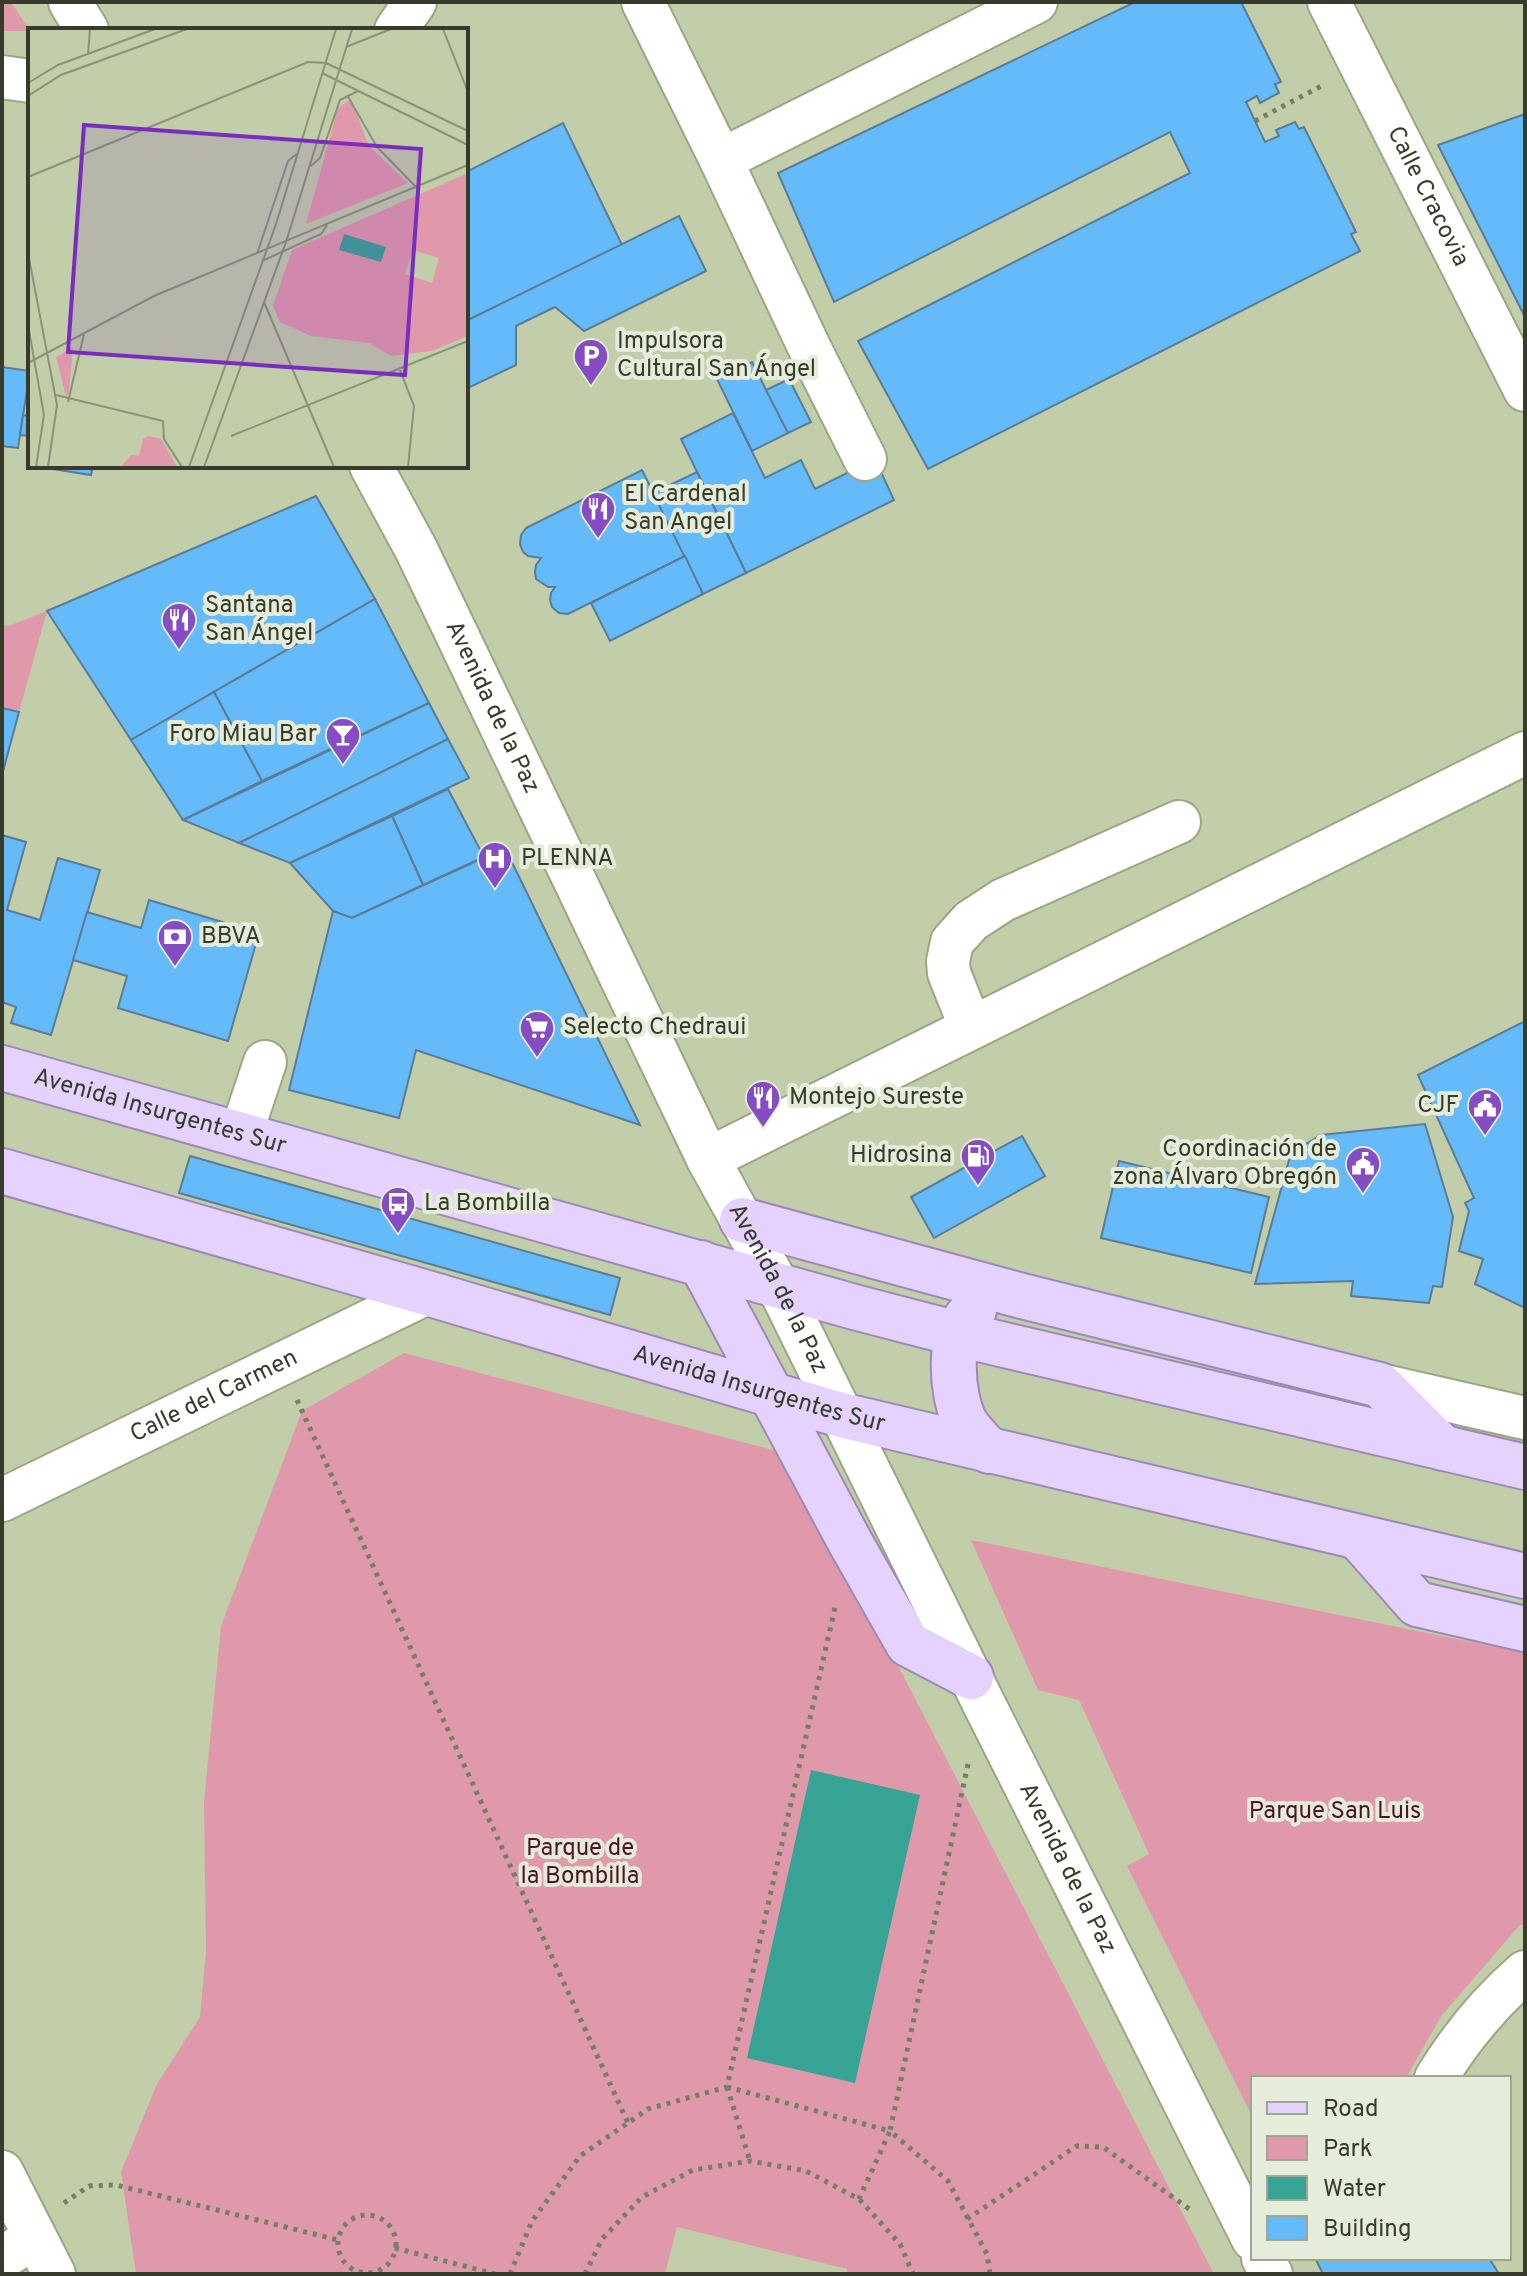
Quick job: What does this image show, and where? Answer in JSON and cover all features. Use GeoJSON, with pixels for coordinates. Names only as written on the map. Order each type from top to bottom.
{"type":"FeatureCollection","features":[{"type":"Feature","properties":{"kind":"main road","name":"Avenida Insurgentes Sur"},"geometry":{"type":"LineString","coordinates":[[2,1068],[958,1334],[1525,1467]]}},
{"type":"Feature","properties":{"kind":"main road","name":"Avenida Insurgentes Sur"},"geometry":{"type":"LineString","coordinates":[[2,1171],[841,1415],[1525,1576]]}},
{"type":"Feature","properties":{"kind":"main road"},"geometry":{"type":"LineString","coordinates":[[742,1220],[1022,1296],[1380,1385],[1443,1448]]}},
{"type":"Feature","properties":{"kind":"main road"},"geometry":{"type":"LineString","coordinates":[[701,1263],[908,1644],[977,1689]]}},
{"type":"Feature","properties":{"kind":"main road"},"geometry":{"type":"LineString","coordinates":[[989,1451],[966,1423],[957,1398],[953,1373],[958,1334],[970,1312],[991,1300],[1022,1296]]}},
{"type":"Feature","properties":{"kind":"main road"},"geometry":{"type":"LineString","coordinates":[[1358,1537],[1417,1604],[1525,1629]]}},
{"type":"Feature","properties":{"kind":"street"},"geometry":{"type":"LineString","coordinates":[[70,2],[86,28]]}},
{"type":"Feature","properties":{"kind":"street"},"geometry":{"type":"LineString","coordinates":[[397,28],[415,2]]}},
{"type":"Feature","properties":{"kind":"street"},"geometry":{"type":"LineString","coordinates":[[643,2],[865,459]]}},
{"type":"Feature","properties":{"kind":"street"},"geometry":{"type":"LineString","coordinates":[[721,160],[1036,2]]}},
{"type":"Feature","properties":{"kind":"street","name":"Calle Cracovia"},"geometry":{"type":"LineString","coordinates":[[1329,2],[1525,390]]}},
{"type":"Feature","properties":{"kind":"street"},"geometry":{"type":"LineString","coordinates":[[2,77],[28,81]]}},
{"type":"Feature","properties":{"kind":"street","name":"Avenida de la Paz"},"geometry":{"type":"LineString","coordinates":[[372,468],[423,564],[708,1159],[778,1286],[977,1689],[1251,2229]]}},
{"type":"Feature","properties":{"kind":"street"},"geometry":{"type":"LineString","coordinates":[[708,1159],[1525,753]]}},
{"type":"Feature","properties":{"kind":"street"},"geometry":{"type":"LineString","coordinates":[[971,1028],[949,973],[949,950],[963,928],[1003,900],[1179,822]]}},
{"type":"Feature","properties":{"kind":"street"},"geometry":{"type":"LineString","coordinates":[[241,1134],[265,1062]]}},
{"type":"Feature","properties":{"kind":"street","name":"Calle del Carmen"},"geometry":{"type":"LineString","coordinates":[[2,1500],[427,1293]]}},
{"type":"Feature","properties":{"kind":"street"},"geometry":{"type":"LineString","coordinates":[[1380,1385],[1525,1418]]}},
{"type":"Feature","properties":{"kind":"street"},"geometry":{"type":"LineString","coordinates":[[1437,2076],[1482,2014],[1525,1972]]}},
{"type":"Feature","properties":{"kind":"street"},"geometry":{"type":"LineString","coordinates":[[2,2172],[18,2248],[54,2274]]}},
{"type":"Feature","properties":{"kind":"path"},"geometry":{"type":"LineString","coordinates":[[1255,121],[1361,65]]}},
{"type":"Feature","properties":{"kind":"path"},"geometry":{"type":"LineString","coordinates":[[281,1363],[628,2123]]}},
{"type":"Feature","properties":{"kind":"path"},"geometry":{"type":"LineString","coordinates":[[750,2161],[727,2087],[850,1542]]}},
{"type":"Feature","properties":{"kind":"path"},"geometry":{"type":"LineString","coordinates":[[859,2199],[890,2131],[977,1689]]}},
{"type":"Feature","properties":{"kind":"path"},"geometry":{"type":"LineString","coordinates":[[510,2274],[532,2221],[580,2156],[648,2109],[727,2087],[890,2131],[948,2181],[987,2254],[990,2274]]}},
{"type":"Feature","properties":{"kind":"path"},"geometry":{"type":"LineString","coordinates":[[967,2219],[1077,2146],[1103,2147],[1196,2214]]}},
{"type":"Feature","properties":{"kind":"path"},"geometry":{"type":"LineString","coordinates":[[585,2274],[602,2239],[642,2197],[693,2170],[750,2161],[806,2171],[859,2199],[900,2244],[913,2274]]}},
{"type":"Feature","properties":{"kind":"path"},"geometry":{"type":"LineString","coordinates":[[18,2248],[66,2201],[89,2186],[116,2185],[338,2240]]}},
{"type":"Feature","properties":{"kind":"path"},"geometry":{"type":"LineString","coordinates":[[359,2216],[382,2218],[395,2237],[392,2260],[374,2273],[352,2270],[338,2252],[338,2240],[341,2229],[359,2216]]}},
{"type":"Feature","properties":{"kind":"path"},"geometry":{"type":"LineString","coordinates":[[395,2248],[495,2274]]}},
{"type":"Feature","properties":{"kind":"green space"},"geometry":{"type":"Polygon","coordinates":[[[2,2],[11,2],[28,31],[2,31],[2,2]]]}},
{"type":"Feature","properties":{"kind":"green space"},"geometry":{"type":"Polygon","coordinates":[[[47,611],[19,712],[2,708],[2,625],[9,626],[47,611]]]}},
{"type":"Feature","properties":{"kind":"green space","name":"Parque de la Bombilla"},"geometry":{"type":"Polygon","coordinates":[[[404,1353],[788,1454],[1214,2274],[847,2274],[847,2269],[677,2227],[665,2274],[136,2274],[121,2172],[157,2084],[200,2017],[206,1952],[204,1803],[221,1626],[302,1411],[404,1353]]]}},
{"type":"Feature","properties":{"kind":"green space","name":"Parque San Luis"},"geometry":{"type":"Polygon","coordinates":[[[971,1540],[1525,1653],[1525,1923],[1519,1926],[1442,2015],[1407,2076],[1251,2076],[1251,2114],[1127,1866],[1149,1854],[1079,1700],[1038,1690],[971,1540]]]}},
{"type":"Feature","properties":{"kind":"water"},"geometry":{"type":"Polygon","coordinates":[[[811,1770],[920,1795],[855,2083],[747,2058],[811,1770]]]}},
{"type":"Feature","properties":{"kind":"building"},"geometry":{"type":"Polygon","coordinates":[[[1135,2],[1241,2],[1281,82],[1275,84],[1279,93],[1260,103],[1257,96],[1246,102],[1265,142],[1279,136],[1276,130],[1295,122],[1299,129],[1304,127],[1356,232],[1351,234],[1360,251],[928,469],[858,341],[1190,173],[1170,132],[834,302],[778,173],[1135,2]]]}},
{"type":"Feature","properties":{"kind":"building"},"geometry":{"type":"Polygon","coordinates":[[[1525,114],[1525,317],[1438,145],[1525,114]]]}},
{"type":"Feature","properties":{"kind":"building"},"geometry":{"type":"Polygon","coordinates":[[[563,123],[622,245],[468,320],[468,171],[563,123]]]}},
{"type":"Feature","properties":{"kind":"building"},"geometry":{"type":"Polygon","coordinates":[[[679,216],[706,271],[584,331],[555,307],[516,326],[516,365],[468,388],[468,320],[679,216]]]}},
{"type":"Feature","properties":{"kind":"building"},"geometry":{"type":"Polygon","coordinates":[[[752,362],[788,433],[752,451],[717,379],[752,362]]]}},
{"type":"Feature","properties":{"kind":"building"},"geometry":{"type":"Polygon","coordinates":[[[2,367],[28,371],[18,448],[2,446],[2,367]]]}},
{"type":"Feature","properties":{"kind":"building"},"geometry":{"type":"Polygon","coordinates":[[[789,379],[811,422],[788,433],[766,390],[789,379]]]}},
{"type":"Feature","properties":{"kind":"building"},"geometry":{"type":"Polygon","coordinates":[[[733,413],[765,478],[801,460],[815,489],[875,459],[894,500],[746,573],[681,439],[733,413]]]}},
{"type":"Feature","properties":{"kind":"building"},"geometry":{"type":"Polygon","coordinates":[[[23,415],[28,416],[28,436],[20,435],[23,415]]]}},
{"type":"Feature","properties":{"kind":"building"},"geometry":{"type":"Polygon","coordinates":[[[47,468],[93,468],[91,475],[47,468]]]}},
{"type":"Feature","properties":{"kind":"building","name":"El Cardenal San Angel"},"geometry":{"type":"Polygon","coordinates":[[[642,470],[685,556],[568,614],[559,613],[550,600],[555,587],[548,587],[536,579],[536,565],[541,558],[523,552],[521,535],[526,528],[642,470]]]}},
{"type":"Feature","properties":{"kind":"building"},"geometry":{"type":"Polygon","coordinates":[[[697,472],[746,573],[703,594],[653,493],[697,472]]]}},
{"type":"Feature","properties":{"kind":"building","name":"Santana San Ángel"},"geometry":{"type":"Polygon","coordinates":[[[316,496],[375,599],[131,740],[47,611],[316,496]]]}},
{"type":"Feature","properties":{"kind":"building"},"geometry":{"type":"Polygon","coordinates":[[[685,556],[703,594],[610,641],[591,603],[685,556]]]}},
{"type":"Feature","properties":{"kind":"building"},"geometry":{"type":"Polygon","coordinates":[[[375,599],[429,703],[262,781],[214,692],[375,599]]]}},
{"type":"Feature","properties":{"kind":"building"},"geometry":{"type":"Polygon","coordinates":[[[214,692],[262,781],[183,820],[131,740],[214,692]]]}},
{"type":"Feature","properties":{"kind":"building","name":"Foro Miau Bar"},"geometry":{"type":"Polygon","coordinates":[[[429,703],[448,739],[239,843],[183,820],[429,703]]]}},
{"type":"Feature","properties":{"kind":"building"},"geometry":{"type":"Polygon","coordinates":[[[2,708],[19,712],[2,775],[2,708]]]}},
{"type":"Feature","properties":{"kind":"building"},"geometry":{"type":"Polygon","coordinates":[[[448,739],[469,778],[290,863],[239,843],[448,739]]]}},
{"type":"Feature","properties":{"kind":"building"},"geometry":{"type":"Polygon","coordinates":[[[448,789],[484,857],[423,885],[392,816],[448,789]]]}},
{"type":"Feature","properties":{"kind":"building"},"geometry":{"type":"Polygon","coordinates":[[[392,816],[423,885],[352,918],[333,911],[290,863],[392,816]]]}},
{"type":"Feature","properties":{"kind":"building"},"geometry":{"type":"Polygon","coordinates":[[[2,835],[26,842],[7,910],[40,920],[58,858],[100,870],[51,1035],[11,1023],[16,1007],[2,1002],[2,835]]]}},
{"type":"Feature","properties":{"kind":"building"},"geometry":{"type":"Polygon","coordinates":[[[505,848],[640,1125],[416,1050],[399,1118],[289,1090],[333,911],[352,918],[505,848]]]}},
{"type":"Feature","properties":{"kind":"building","name":"BBVA"},"geometry":{"type":"Polygon","coordinates":[[[149,900],[259,933],[228,1041],[118,1008],[127,976],[73,960],[87,912],[141,928],[149,900]]]}},
{"type":"Feature","properties":{"kind":"building","name":"CJF"},"geometry":{"type":"Polygon","coordinates":[[[1525,1021],[1525,1308],[1475,1284],[1483,1259],[1459,1251],[1469,1211],[1465,1203],[1474,1198],[1418,1075],[1525,1021]]]}},
{"type":"Feature","properties":{"kind":"building","name":"Coordinación de zona Álvaro Obregón"},"geometry":{"type":"Polygon","coordinates":[[[1425,1124],[1453,1217],[1442,1287],[1433,1286],[1429,1303],[1351,1296],[1353,1281],[1255,1284],[1291,1153],[1321,1135],[1425,1124]]]}},
{"type":"Feature","properties":{"kind":"building","name":"Hidrosina"},"geometry":{"type":"Polygon","coordinates":[[[1022,1136],[1045,1176],[934,1238],[911,1197],[1022,1136]]]}},
{"type":"Feature","properties":{"kind":"building"},"geometry":{"type":"Polygon","coordinates":[[[190,1156],[620,1278],[610,1315],[179,1193],[190,1156]]]}},
{"type":"Feature","properties":{"kind":"building"},"geometry":{"type":"Polygon","coordinates":[[[1119,1161],[1269,1197],[1251,1273],[1101,1238],[1119,1161]]]}},
{"type":"Feature","properties":{"kind":"building"},"geometry":{"type":"Polygon","coordinates":[[[1316,2260],[1490,2260],[1499,2274],[1323,2274],[1316,2260]]]}},
{"type":"Feature","properties":{"kind":"place","name":"Impulsora Cultural San Ángel"},"geometry":{"type":"Point","coordinates":[591,387]}},
{"type":"Feature","properties":{"kind":"place","name":"El Cardenal San Angel"},"geometry":{"type":"Point","coordinates":[598,540]}},
{"type":"Feature","properties":{"kind":"place","name":"Santana San Ángel"},"geometry":{"type":"Point","coordinates":[179,651]}},
{"type":"Feature","properties":{"kind":"place","name":"Foro Miau Bar"},"geometry":{"type":"Point","coordinates":[343,766]}},
{"type":"Feature","properties":{"kind":"place","name":"PLENNA"},"geometry":{"type":"Point","coordinates":[495,890]}},
{"type":"Feature","properties":{"kind":"place","name":"BBVA"},"geometry":{"type":"Point","coordinates":[175,968]}},
{"type":"Feature","properties":{"kind":"place","name":"Selecto Chedraui"},"geometry":{"type":"Point","coordinates":[537,1059]}},
{"type":"Feature","properties":{"kind":"place","name":"Montejo Sureste"},"geometry":{"type":"Point","coordinates":[763,1129]}},
{"type":"Feature","properties":{"kind":"place","name":"CJF"},"geometry":{"type":"Point","coordinates":[1485,1137]}},
{"type":"Feature","properties":{"kind":"place","name":"Hidrosina"},"geometry":{"type":"Point","coordinates":[978,1187]}},
{"type":"Feature","properties":{"kind":"place","name":"Coordinación de zona Álvaro Obregón"},"geometry":{"type":"Point","coordinates":[1363,1195]}},
{"type":"Feature","properties":{"kind":"place","name":"La Bombilla"},"geometry":{"type":"Point","coordinates":[398,1235]}}]}
